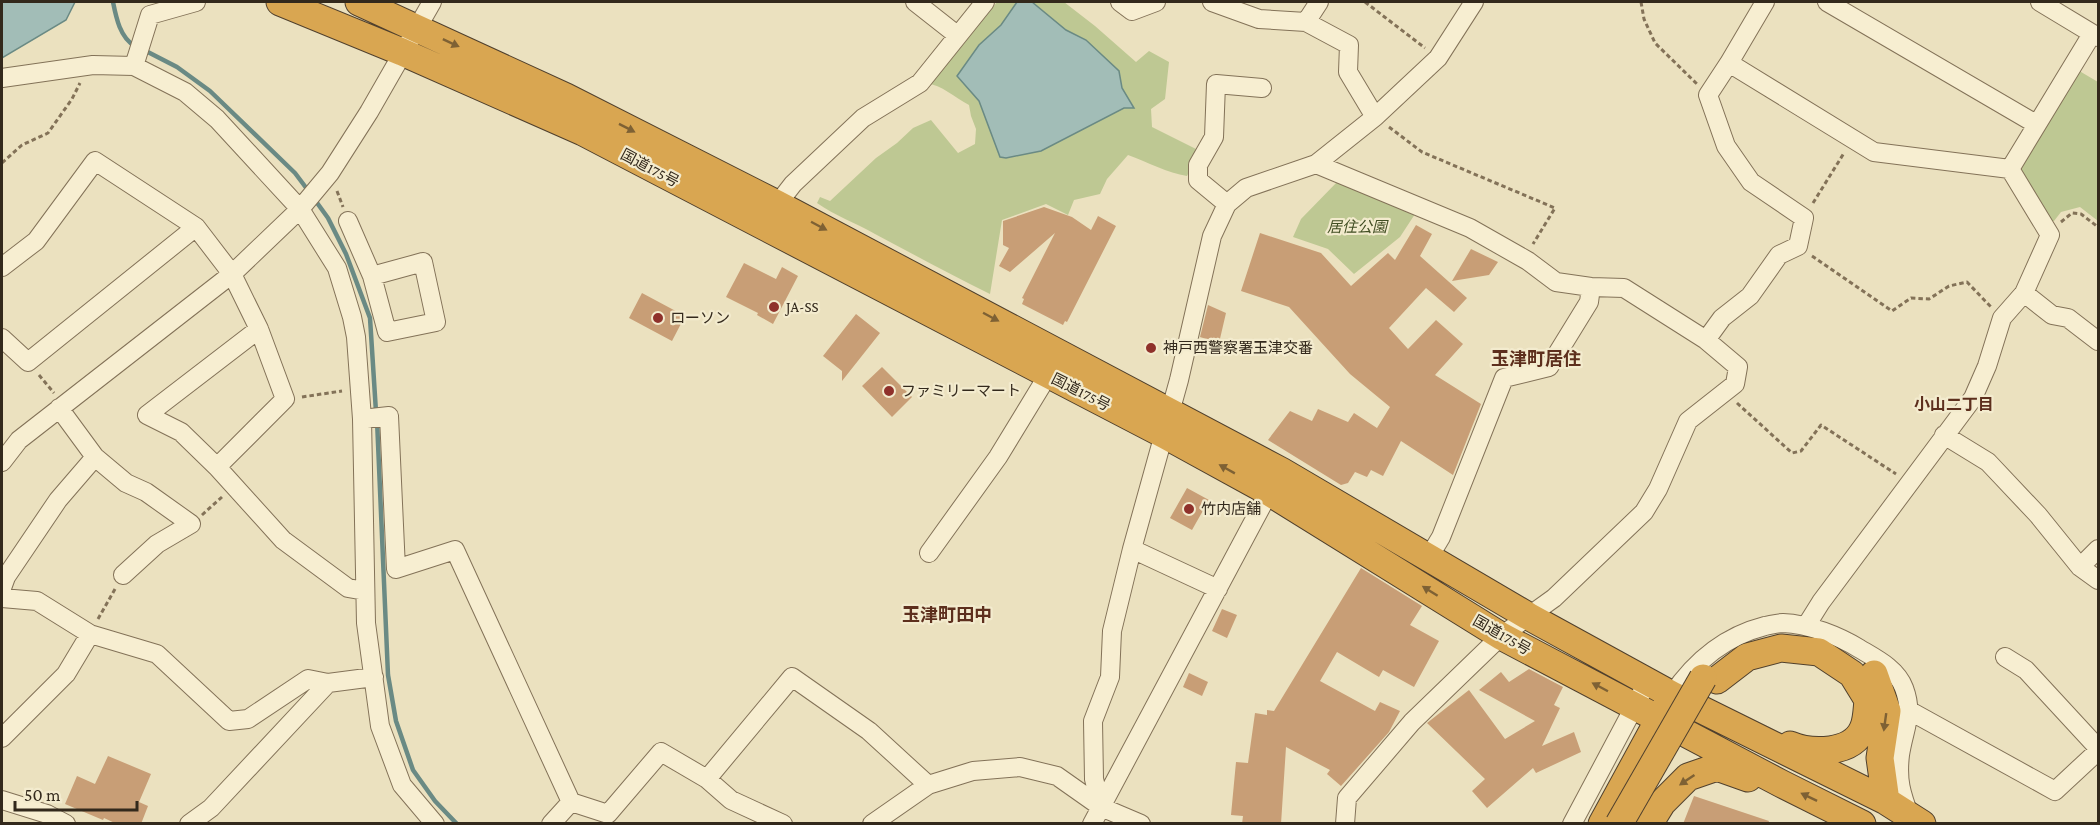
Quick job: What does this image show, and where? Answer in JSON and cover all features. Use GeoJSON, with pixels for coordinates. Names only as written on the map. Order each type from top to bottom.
{"type":"FeatureCollection","features":[{"type":"Feature","properties":{"kind":"highway","name":"国道175号"},"geometry":{"type":"LineString","coordinates":[[280,2],[402,52],[583,132],[1048,375],[1168,423]]}},
{"type":"Feature","properties":{"kind":"highway","name":"国道175号"},"geometry":{"type":"LineString","coordinates":[[359,2],[566,97],[777,204],[1275,481],[1429,557],[1528,616],[1672,695],[1886,801],[1916,820]]}},
{"type":"Feature","properties":{"kind":"highway","name":"国道175号"},"geometry":{"type":"LineString","coordinates":[[1275,481],[1501,636],[1862,824]]}},
{"type":"Feature","properties":{"kind":"highway"},"geometry":{"type":"LineString","coordinates":[[1619,824],[1724,656],[1770,634],[1797,633],[1824,639],[1873,673],[1887,711],[1880,758],[1886,801]]}},
{"type":"Feature","properties":{"kind":"highway"},"geometry":{"type":"LineString","coordinates":[[1635,824],[1710,679],[1747,657],[1781,648],[1819,652],[1852,674],[1868,700],[1863,729],[1848,745],[1818,752],[1793,747],[1744,724],[1713,717]]}},
{"type":"Feature","properties":{"kind":"highway"},"geometry":{"type":"LineString","coordinates":[[1602,824],[1672,695]]}},
{"type":"Feature","properties":{"kind":"highway"},"geometry":{"type":"LineString","coordinates":[[1649,824],[1662,803],[1688,777],[1717,767],[1744,777],[1782,784]]}},
{"type":"Feature","properties":{"kind":"street"},"geometry":{"type":"LineString","coordinates":[[134,66],[153,8],[196,2]]}},
{"type":"Feature","properties":{"kind":"street"},"geometry":{"type":"LineString","coordinates":[[2,462],[19,440],[232,274],[300,209],[330,173],[369,112],[432,2]]}},
{"type":"Feature","properties":{"kind":"street"},"geometry":{"type":"LineString","coordinates":[[915,2],[957,35]]}},
{"type":"Feature","properties":{"kind":"street"},"geometry":{"type":"LineString","coordinates":[[762,226],[793,184],[863,118],[920,83],[985,2]]}},
{"type":"Feature","properties":{"kind":"street"},"geometry":{"type":"LineString","coordinates":[[1120,2],[1132,10],[1156,2]]}},
{"type":"Feature","properties":{"kind":"street"},"geometry":{"type":"LineString","coordinates":[[1212,2],[1259,19],[1306,22],[1349,45],[1348,72],[1375,117]]}},
{"type":"Feature","properties":{"kind":"street"},"geometry":{"type":"LineString","coordinates":[[1306,22],[1319,2]]}},
{"type":"Feature","properties":{"kind":"street"},"geometry":{"type":"LineString","coordinates":[[1101,807],[1094,779],[1093,721],[1110,677],[1112,631],[1132,549],[1179,380],[1212,236],[1227,204],[1246,188],[1316,164],[1375,117],[1438,58],[1474,2]]}},
{"type":"Feature","properties":{"kind":"street"},"geometry":{"type":"LineString","coordinates":[[1706,339],[1722,318],[1750,296],[1779,255],[1798,246],[1804,218],[1751,182],[1726,146],[1708,95],[1765,2]]}},
{"type":"Feature","properties":{"kind":"street"},"geometry":{"type":"LineString","coordinates":[[1827,2],[2037,124]]}},
{"type":"Feature","properties":{"kind":"street"},"geometry":{"type":"LineString","coordinates":[[2010,169],[2095,35],[2053,5]]}},
{"type":"Feature","properties":{"kind":"street"},"geometry":{"type":"LineString","coordinates":[[1729,63],[1874,152],[2010,169]]}},
{"type":"Feature","properties":{"kind":"street"},"geometry":{"type":"LineString","coordinates":[[2,78],[87,66],[134,66],[185,92],[217,119],[300,209],[337,268],[356,337],[362,419],[366,622],[380,726],[402,785],[435,824]]}},
{"type":"Feature","properties":{"kind":"street"},"geometry":{"type":"LineString","coordinates":[[1227,204],[1198,180],[1198,165],[1214,137],[1216,84],[1262,88]]}},
{"type":"Feature","properties":{"kind":"street"},"geometry":{"type":"LineString","coordinates":[[2,267],[36,241],[95,161],[196,227],[232,274],[259,329],[285,399],[217,467]]}},
{"type":"Feature","properties":{"kind":"street"},"geometry":{"type":"LineString","coordinates":[[1316,164],[1470,228],[1528,261],[1556,282],[1590,287],[1624,288],[1706,339],[1738,367],[1735,384],[1688,422],[1658,489],[1644,512],[1554,598],[1501,636],[1412,722],[1347,798],[1345,824]]}},
{"type":"Feature","properties":{"kind":"street"},"geometry":{"type":"LineString","coordinates":[[1806,626],[1821,602],[1973,398],[1987,366],[2002,318],[2024,293],[2050,235],[2010,169]]}},
{"type":"Feature","properties":{"kind":"street"},"geometry":{"type":"LineString","coordinates":[[348,221],[372,276],[387,332]]}},
{"type":"Feature","properties":{"kind":"street"},"geometry":{"type":"LineString","coordinates":[[2,338],[28,362],[196,227]]}},
{"type":"Feature","properties":{"kind":"street"},"geometry":{"type":"LineString","coordinates":[[356,337],[436,322],[423,262],[372,276]]}},
{"type":"Feature","properties":{"kind":"street"},"geometry":{"type":"LineString","coordinates":[[1429,557],[1441,537],[1504,378],[1549,366],[1589,302],[1590,287]]}},
{"type":"Feature","properties":{"kind":"street"},"geometry":{"type":"LineString","coordinates":[[2024,293],[2052,315],[2068,318],[2098,341]]}},
{"type":"Feature","properties":{"kind":"street"},"geometry":{"type":"LineString","coordinates":[[259,329],[147,415],[181,432],[235,486],[283,540],[348,588],[396,569],[455,550],[571,801],[608,814],[661,752],[707,779],[731,800],[783,824]]}},
{"type":"Feature","properties":{"kind":"street"},"geometry":{"type":"LineString","coordinates":[[929,553],[998,457],[1048,375]]}},
{"type":"Feature","properties":{"kind":"street"},"geometry":{"type":"LineString","coordinates":[[61,406],[94,457],[126,483],[146,492],[191,524],[157,544],[123,575]]}},
{"type":"Feature","properties":{"kind":"street"},"geometry":{"type":"LineString","coordinates":[[362,419],[389,416],[396,569]]}},
{"type":"Feature","properties":{"kind":"street"},"geometry":{"type":"LineString","coordinates":[[1944,435],[1988,462],[2038,515],[2080,567],[2098,580]]}},
{"type":"Feature","properties":{"kind":"street"},"geometry":{"type":"LineString","coordinates":[[2,588],[6,576],[58,500],[94,457]]}},
{"type":"Feature","properties":{"kind":"street"},"geometry":{"type":"LineString","coordinates":[[1092,824],[1275,481]]}},
{"type":"Feature","properties":{"kind":"street"},"geometry":{"type":"LineString","coordinates":[[1132,549],[1218,589]]}},
{"type":"Feature","properties":{"kind":"street"},"geometry":{"type":"LineString","coordinates":[[2080,567],[2098,549]]}},
{"type":"Feature","properties":{"kind":"street"},"geometry":{"type":"LineString","coordinates":[[2,598],[37,601],[90,634],[157,654],[229,722],[248,719],[308,679],[328,683],[374,678]]}},
{"type":"Feature","properties":{"kind":"street"},"geometry":{"type":"LineString","coordinates":[[1672,695],[1685,675],[1725,641],[1750,630],[1781,622],[1806,626],[1853,645],[1888,666],[1903,686],[1910,711],[1900,755],[1899,790],[1916,820]]}},
{"type":"Feature","properties":{"kind":"street"},"geometry":{"type":"LineString","coordinates":[[2,738],[66,674],[90,634]]}},
{"type":"Feature","properties":{"kind":"street"},"geometry":{"type":"LineString","coordinates":[[1910,711],[2055,791],[2098,750],[2026,670],[2005,657]]}},
{"type":"Feature","properties":{"kind":"street"},"geometry":{"type":"LineString","coordinates":[[707,779],[792,677],[869,731],[928,785]]}},
{"type":"Feature","properties":{"kind":"street"},"geometry":{"type":"LineString","coordinates":[[1572,824],[1648,681]]}},
{"type":"Feature","properties":{"kind":"street"},"geometry":{"type":"LineString","coordinates":[[189,824],[211,807],[328,683]]}},
{"type":"Feature","properties":{"kind":"street"},"geometry":{"type":"LineString","coordinates":[[872,824],[928,785],[973,771],[1020,767],[1057,776],[1101,807],[1141,824]]}},
{"type":"Feature","properties":{"kind":"street"},"geometry":{"type":"LineString","coordinates":[[2,800],[45,819],[66,824]]}},
{"type":"Feature","properties":{"kind":"street"},"geometry":{"type":"LineString","coordinates":[[551,824],[571,801]]}},
{"type":"Feature","properties":{"kind":"path"},"geometry":{"type":"LineString","coordinates":[[1365,2],[1438,58]]}},
{"type":"Feature","properties":{"kind":"path"},"geometry":{"type":"LineString","coordinates":[[1641,2],[1644,19],[1655,43],[1708,95]]}},
{"type":"Feature","properties":{"kind":"path"},"geometry":{"type":"LineString","coordinates":[[2,163],[22,145],[48,133],[72,99],[87,66]]}},
{"type":"Feature","properties":{"kind":"path"},"geometry":{"type":"LineString","coordinates":[[1375,117],[1422,152],[1555,208],[1532,246],[1528,261]]}},
{"type":"Feature","properties":{"kind":"path"},"geometry":{"type":"LineString","coordinates":[[1804,218],[1853,139]]}},
{"type":"Feature","properties":{"kind":"path"},"geometry":{"type":"LineString","coordinates":[[330,173],[348,221]]}},
{"type":"Feature","properties":{"kind":"path"},"geometry":{"type":"LineString","coordinates":[[2050,235],[2072,213],[2082,214],[2098,227]]}},
{"type":"Feature","properties":{"kind":"path"},"geometry":{"type":"LineString","coordinates":[[1798,246],[1892,311],[1911,298],[1929,298],[1948,286],[1967,282],[2002,318]]}},
{"type":"Feature","properties":{"kind":"path"},"geometry":{"type":"LineString","coordinates":[[28,362],[61,406]]}},
{"type":"Feature","properties":{"kind":"path"},"geometry":{"type":"LineString","coordinates":[[285,399],[360,388]]}},
{"type":"Feature","properties":{"kind":"path"},"geometry":{"type":"LineString","coordinates":[[1725,392],[1792,453],[1801,452],[1821,425],[1909,483]]}},
{"type":"Feature","properties":{"kind":"path"},"geometry":{"type":"LineString","coordinates":[[191,524],[235,486]]}},
{"type":"Feature","properties":{"kind":"path"},"geometry":{"type":"LineString","coordinates":[[90,634],[123,575]]}},
{"type":"Feature","properties":{"kind":"green space"},"geometry":{"type":"Polygon","coordinates":[[[997,2],[1064,2],[1136,62],[1149,51],[1169,62],[1165,99],[1151,109],[1152,127],[1200,151],[1187,176],[1128,155],[1107,179],[1100,194],[1074,200],[1068,215],[1046,204],[1002,220],[990,294],[817,203],[820,197],[830,201],[876,158],[913,128],[931,120],[958,153],[975,144],[976,129],[969,105],[943,89],[927,84],[958,51],[997,2]]]}},
{"type":"Feature","properties":{"kind":"green space"},"geometry":{"type":"Polygon","coordinates":[[[2076,69],[2098,82],[2098,221],[2080,207],[2061,212],[2054,221],[2045,221],[2021,176],[2021,165],[2076,69]]]}},
{"type":"Feature","properties":{"kind":"green space","name":"居住公園"},"geometry":{"type":"Polygon","coordinates":[[[1338,181],[1415,214],[1400,237],[1354,274],[1328,249],[1293,237],[1301,219],[1338,181]]]}},
{"type":"Feature","properties":{"kind":"water"},"geometry":{"type":"Polygon","coordinates":[[[2,2],[75,2],[66,20],[2,58],[2,2]]]}},
{"type":"Feature","properties":{"kind":"water"},"geometry":{"type":"Polygon","coordinates":[[[1017,2],[1032,2],[1066,30],[1086,40],[1119,71],[1122,88],[1134,108],[1124,108],[1041,151],[1006,158],[1000,157],[979,101],[957,76],[979,45],[1001,25],[1017,2]]]}},
{"type":"Feature","properties":{"kind":"building"},"geometry":{"type":"Polygon","coordinates":[[[1044,207],[1072,217],[1091,230],[1098,216],[1116,226],[1067,322],[1065,321],[1063,325],[1022,304],[1024,299],[1022,298],[1055,233],[1010,272],[999,266],[1009,248],[1003,245],[1003,221],[1044,207]]]}},
{"type":"Feature","properties":{"kind":"building"},"geometry":{"type":"Polygon","coordinates":[[[1416,225],[1432,234],[1420,256],[1467,298],[1454,312],[1426,288],[1389,328],[1408,349],[1436,320],[1463,344],[1435,375],[1481,404],[1453,475],[1401,441],[1383,476],[1371,470],[1367,477],[1355,472],[1348,483],[1341,485],[1268,440],[1290,411],[1312,421],[1318,409],[1348,422],[1354,413],[1377,428],[1390,407],[1350,374],[1289,307],[1241,291],[1260,233],[1321,253],[1351,286],[1388,253],[1395,260],[1416,225]]]}},
{"type":"Feature","properties":{"kind":"building"},"geometry":{"type":"Polygon","coordinates":[[[1471,249],[1498,262],[1489,275],[1452,281],[1471,249]]]}},
{"type":"Feature","properties":{"kind":"building"},"geometry":{"type":"Polygon","coordinates":[[[744,263],[776,279],[782,267],[798,276],[773,324],[757,315],[758,313],[726,297],[744,263]]]}},
{"type":"Feature","properties":{"kind":"building"},"geometry":{"type":"Polygon","coordinates":[[[642,293],[685,316],[672,341],[629,318],[642,293]]]}},
{"type":"Feature","properties":{"kind":"building"},"geometry":{"type":"Polygon","coordinates":[[[1208,305],[1226,313],[1219,343],[1200,337],[1208,305]]]}},
{"type":"Feature","properties":{"kind":"building"},"geometry":{"type":"Polygon","coordinates":[[[856,314],[880,333],[842,381],[842,371],[823,356],[856,314]]]}},
{"type":"Feature","properties":{"kind":"building"},"geometry":{"type":"Polygon","coordinates":[[[882,367],[912,397],[892,417],[862,386],[882,367]]]}},
{"type":"Feature","properties":{"kind":"building","name":"竹内店舗"},"geometry":{"type":"Polygon","coordinates":[[[1187,488],[1209,500],[1192,530],[1170,518],[1187,488]]]}},
{"type":"Feature","properties":{"kind":"building"},"geometry":{"type":"Polygon","coordinates":[[[1361,568],[1422,606],[1410,625],[1439,641],[1414,687],[1383,670],[1379,677],[1337,652],[1320,681],[1375,711],[1380,702],[1400,711],[1389,732],[1341,786],[1327,774],[1330,770],[1286,747],[1281,824],[1242,824],[1243,816],[1231,815],[1236,762],[1248,763],[1255,713],[1267,715],[1267,710],[1274,711],[1361,568]]]}},
{"type":"Feature","properties":{"kind":"building"},"geometry":{"type":"Polygon","coordinates":[[[1222,609],[1237,615],[1227,638],[1212,631],[1222,609]]]}},
{"type":"Feature","properties":{"kind":"building"},"geometry":{"type":"Polygon","coordinates":[[[1529,669],[1563,687],[1554,705],[1560,708],[1542,746],[1574,732],[1581,752],[1536,773],[1533,768],[1487,808],[1472,791],[1485,779],[1427,723],[1469,690],[1505,739],[1535,721],[1479,690],[1501,672],[1509,682],[1529,669]]]}},
{"type":"Feature","properties":{"kind":"building"},"geometry":{"type":"Polygon","coordinates":[[[1189,673],[1208,682],[1202,696],[1183,687],[1189,673]]]}},
{"type":"Feature","properties":{"kind":"building"},"geometry":{"type":"Polygon","coordinates":[[[108,756],[151,774],[139,802],[148,806],[141,824],[117,824],[65,804],[77,776],[95,784],[108,756]]]}},
{"type":"Feature","properties":{"kind":"building"},"geometry":{"type":"Polygon","coordinates":[[[1694,796],[1769,821],[1768,824],[1683,824],[1694,796]]]}},
{"type":"Feature","properties":{"kind":"waterway"},"geometry":{"type":"LineString","coordinates":[[113,2],[122,33],[135,46]]}},
{"type":"Feature","properties":{"kind":"waterway"},"geometry":{"type":"LineString","coordinates":[[142,49],[177,67],[210,91],[295,173],[310,193]]}},
{"type":"Feature","properties":{"kind":"waterway"},"geometry":{"type":"LineString","coordinates":[[315,200],[328,218],[346,254],[370,318],[376,412]]}},
{"type":"Feature","properties":{"kind":"waterway"},"geometry":{"type":"LineString","coordinates":[[377,420],[388,675],[396,721],[413,770],[435,801],[457,824]]}},
{"type":"Feature","properties":{"kind":"place","name":"JA-SS"},"geometry":{"type":"Point","coordinates":[774,307]}},
{"type":"Feature","properties":{"kind":"place","name":"ローソン"},"geometry":{"type":"Point","coordinates":[658,318]}},
{"type":"Feature","properties":{"kind":"place","name":"神戸西警察署玉津交番"},"geometry":{"type":"Point","coordinates":[1151,348]}},
{"type":"Feature","properties":{"kind":"place","name":"ファミリーマート"},"geometry":{"type":"Point","coordinates":[889,391]}},
{"type":"Feature","properties":{"kind":"place","name":"竹内店舗"},"geometry":{"type":"Point","coordinates":[1189,509]}},
{"type":"Feature","properties":{"kind":"district","name":"玉津町居住"},"geometry":{"type":"Point","coordinates":[1536,359]}},
{"type":"Feature","properties":{"kind":"district","name":"小山二丁目"},"geometry":{"type":"Point","coordinates":[1954,404]}},
{"type":"Feature","properties":{"kind":"district","name":"玉津町田中"},"geometry":{"type":"Point","coordinates":[947,615]}}]}
